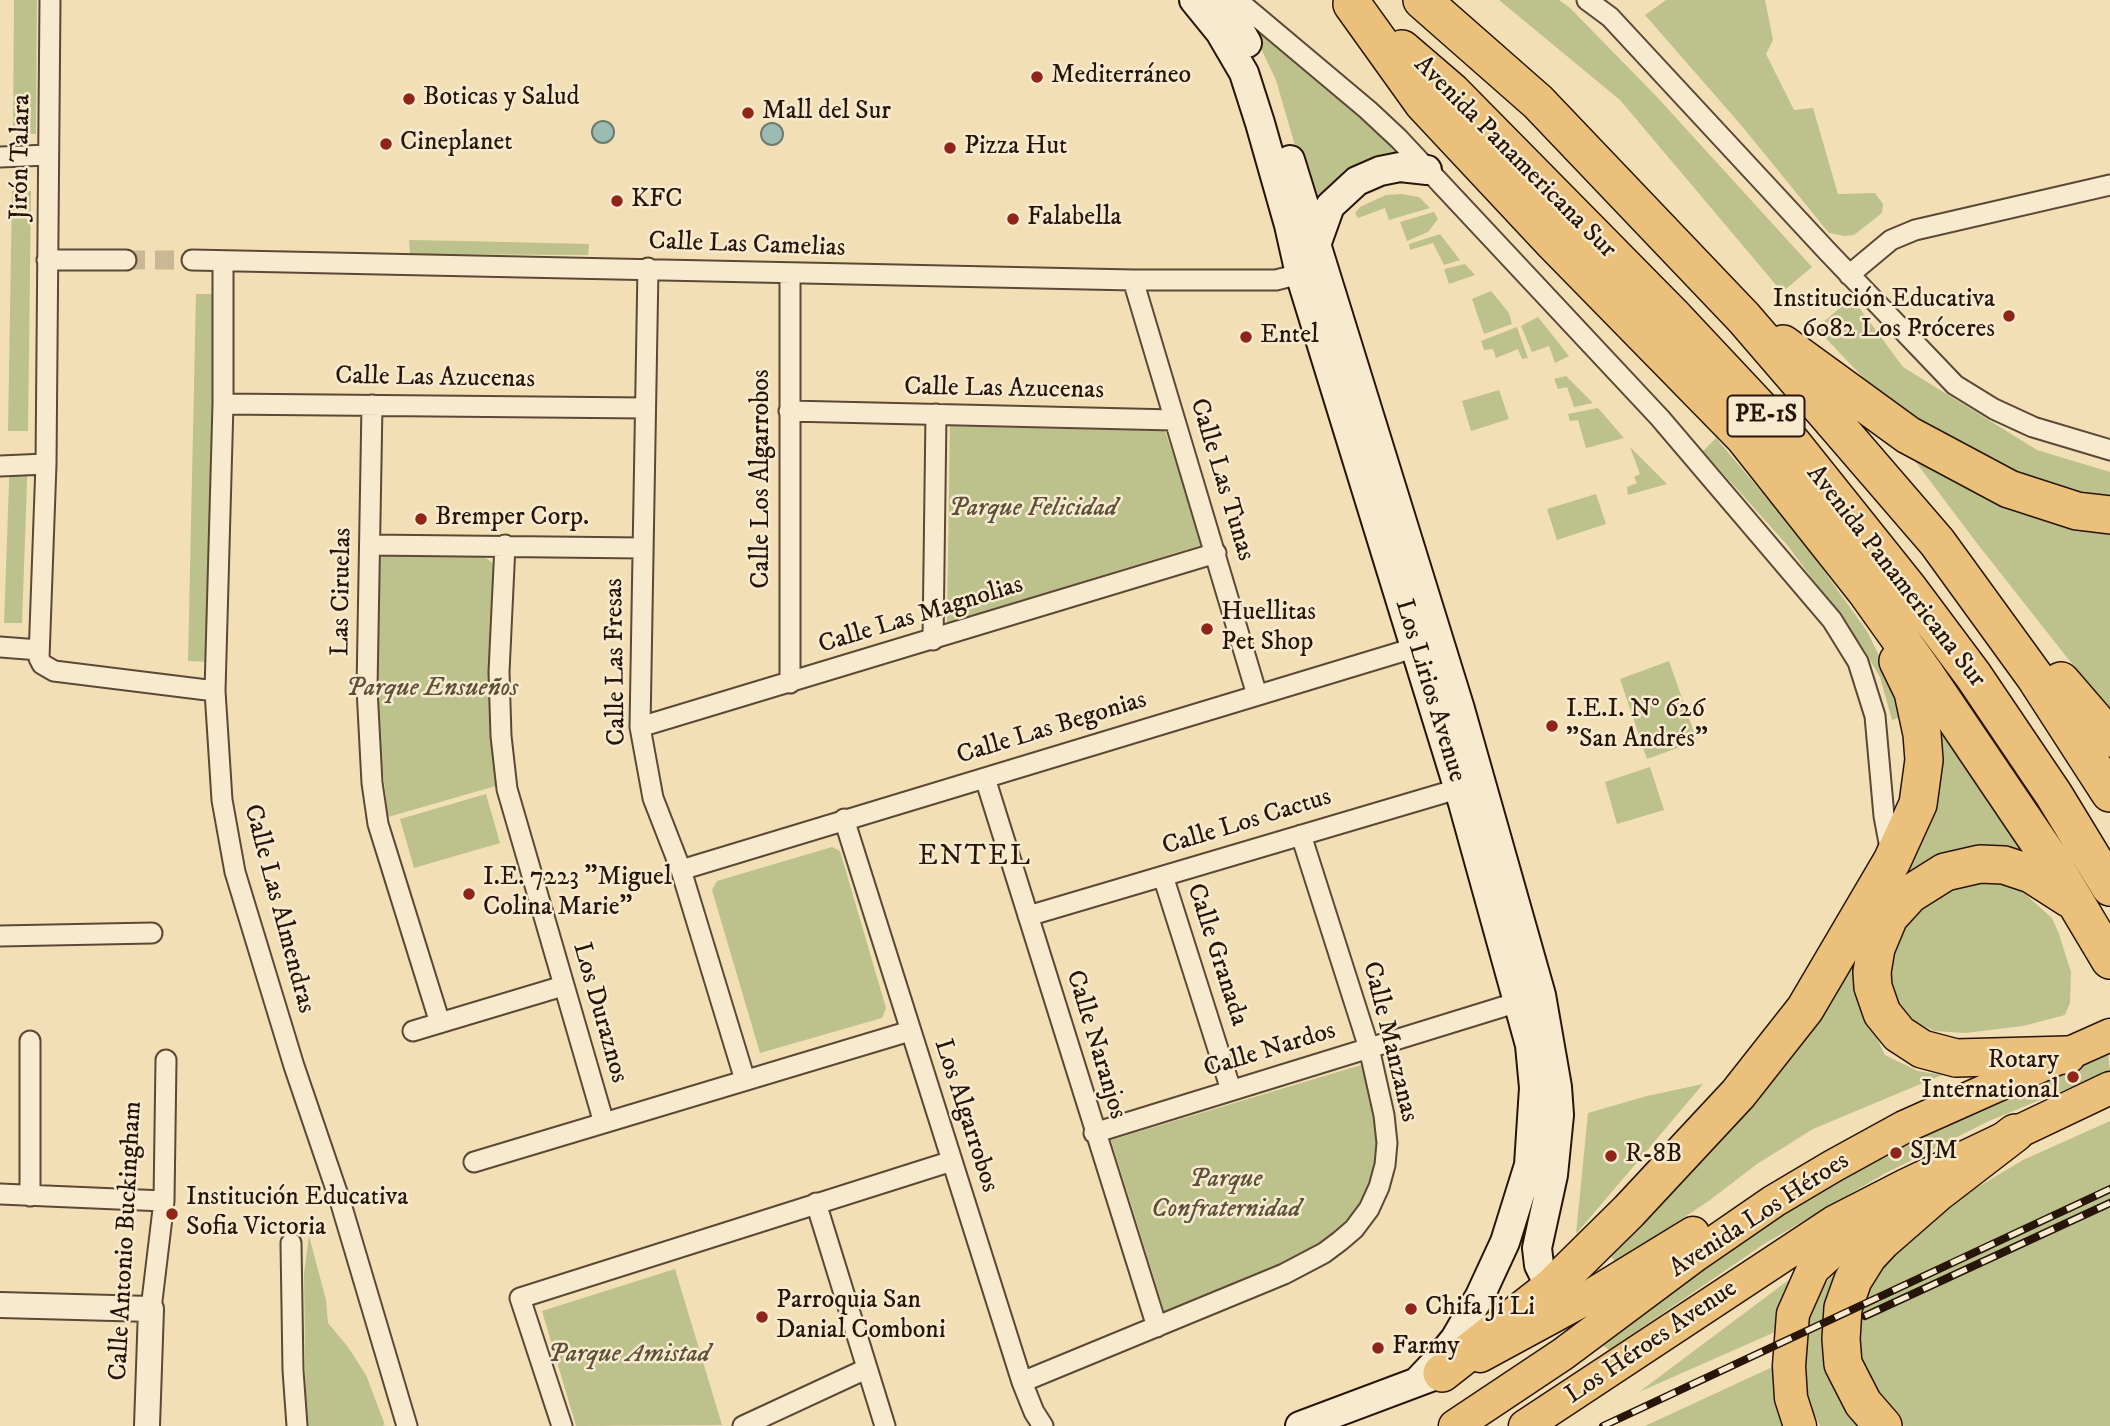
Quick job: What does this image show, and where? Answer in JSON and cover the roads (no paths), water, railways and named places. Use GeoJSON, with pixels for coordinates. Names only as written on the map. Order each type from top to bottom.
{"type":"FeatureCollection","features":[{"type":"Feature","properties":{"kind":"highway","name":"Avenida Panamericana Sur"},"geometry":{"type":"LineString","coordinates":[[1422,0],[1538,102],[1744,318],[1937,542],[2035,677],[2110,793]]}},
{"type":"Feature","properties":{"kind":"highway","name":"Avenida Panamericana Sur"},"geometry":{"type":"LineString","coordinates":[[1349,2],[1452,92],[1671,314],[1792,443],[1973,676],[2054,795],[2110,887]]}},
{"type":"Feature","properties":{"kind":"highway"},"geometry":{"type":"LineString","coordinates":[[1349,2],[1423,103],[1553,243],[1744,437],[1864,590],[1983,758],[2080,908],[2110,960]]}},
{"type":"Feature","properties":{"kind":"highway"},"geometry":{"type":"LineString","coordinates":[[1744,318],[1829,375],[1908,435],[2009,489],[2077,511],[2110,515]]}},
{"type":"Feature","properties":{"kind":"highway"},"geometry":{"type":"LineString","coordinates":[[1937,542],[2110,738]]}},
{"type":"Feature","properties":{"kind":"highway"},"geometry":{"type":"LineString","coordinates":[[1430,1377],[1553,1286],[1694,1142],[1788,1033],[1840,952],[1892,861],[1918,804],[1924,761],[1922,734],[1913,692],[1864,590]]}},
{"type":"Feature","properties":{"kind":"highway"},"geometry":{"type":"LineString","coordinates":[[2080,908],[2046,881],[2015,868],[1994,864],[1966,866],[1932,878],[1902,901],[1883,927],[1874,957],[1873,986],[1882,1013],[1899,1034],[1922,1049],[1956,1058],[2091,1044]]}},
{"type":"Feature","properties":{"kind":"highway"},"geometry":{"type":"LineString","coordinates":[[1883,1426],[1863,1403],[1843,1364],[1843,1308],[1853,1280],[1868,1256],[1882,1241],[1937,1193],[2015,1133]]}},
{"type":"Feature","properties":{"kind":"main road","name":"Los Lirios Avenue"},"geometry":{"type":"LineString","coordinates":[[1194,0],[1220,32],[1244,73],[1282,200],[1300,274],[1428,644]]}},
{"type":"Feature","properties":{"kind":"main road","name":"Los Lirios Avenue"},"geometry":{"type":"LineString","coordinates":[[1219,0],[1233,19],[1260,68],[1316,245],[1428,644],[1557,1087],[1559,1115],[1553,1175],[1537,1248],[1539,1265],[1553,1286]]}},
{"type":"Feature","properties":{"kind":"main road"},"geometry":{"type":"LineString","coordinates":[[1316,245],[1330,206],[1357,181],[1380,171],[1400,167],[1427,170]]}},
{"type":"Feature","properties":{"kind":"main road","name":"Los Lirios Avenue"},"geometry":{"type":"LineString","coordinates":[[1430,1377],[1480,1296],[1505,1242],[1529,1165],[1534,1088],[1530,999]]}},
{"type":"Feature","properties":{"kind":"main road","name":"Avenida Los Héroes"},"geometry":{"type":"LineString","coordinates":[[1455,1426],[1563,1354],[1697,1254],[1774,1201],[1904,1127],[2091,1044]]}},
{"type":"Feature","properties":{"kind":"main road","name":"Avenida Los Héroes"},"geometry":{"type":"LineString","coordinates":[[1525,1426],[1834,1222],[2110,1088]]}},
{"type":"Feature","properties":{"kind":"main road"},"geometry":{"type":"LineString","coordinates":[[1300,1426],[1499,1348],[1680,1242],[1792,1168],[1833,1166]]}},
{"type":"Feature","properties":{"kind":"main road"},"geometry":{"type":"LineString","coordinates":[[1800,1426],[1791,1398],[1789,1366],[1793,1314],[1802,1290],[1813,1269],[1904,1186]]}},
{"type":"Feature","properties":{"kind":"main road"},"geometry":{"type":"LineString","coordinates":[[1553,1286],[1573,1296],[1587,1298]]}},
{"type":"Feature","properties":{"kind":"street","name":"Jirón Talara"},"geometry":{"type":"LineString","coordinates":[[39,650],[46,464],[50,0]]}},
{"type":"Feature","properties":{"kind":"street"},"geometry":{"type":"LineString","coordinates":[[1237,0],[1368,110],[1427,170],[1660,418],[1832,620],[1858,662],[1875,716],[1884,816],[1892,861]]}},
{"type":"Feature","properties":{"kind":"street"},"geometry":{"type":"LineString","coordinates":[[1587,0],[1610,17],[1955,385],[1994,409],[2033,427],[2110,450]]}},
{"type":"Feature","properties":{"kind":"street"},"geometry":{"type":"LineString","coordinates":[[0,158],[48,155]]}},
{"type":"Feature","properties":{"kind":"street"},"geometry":{"type":"LineString","coordinates":[[1849,275],[1891,240],[1915,230],[2110,185]]}},
{"type":"Feature","properties":{"kind":"street"},"geometry":{"type":"LineString","coordinates":[[47,260],[126,260]]}},
{"type":"Feature","properties":{"kind":"street","name":"Calle Las Camelias"},"geometry":{"type":"LineString","coordinates":[[192,260],[1133,280],[1276,280],[1300,274]]}},
{"type":"Feature","properties":{"kind":"street","name":"Calle Las Almendras"},"geometry":{"type":"LineString","coordinates":[[223,261],[223,404],[215,691],[222,800],[235,872],[293,1066],[341,1204],[407,1426]]}},
{"type":"Feature","properties":{"kind":"street","name":"Calle Las Fresas"},"geometry":{"type":"LineString","coordinates":[[648,268],[640,727],[653,798],[681,870],[745,1080]]}},
{"type":"Feature","properties":{"kind":"street","name":"Calle Los Algarrobos"},"geometry":{"type":"LineString","coordinates":[[790,274],[790,683]]}},
{"type":"Feature","properties":{"kind":"street","name":"Calle Las Tunas"},"geometry":{"type":"LineString","coordinates":[[1133,280],[1257,695]]}},
{"type":"Feature","properties":{"kind":"street","name":"Calle Las Azucenas"},"geometry":{"type":"LineString","coordinates":[[223,404],[645,408]]}},
{"type":"Feature","properties":{"kind":"street","name":"Las Ciruelas"},"geometry":{"type":"LineString","coordinates":[[372,405],[367,689],[374,800],[440,1023]]}},
{"type":"Feature","properties":{"kind":"street","name":"Calle Las Azucenas"},"geometry":{"type":"LineString","coordinates":[[789,411],[1174,420]]}},
{"type":"Feature","properties":{"kind":"street"},"geometry":{"type":"LineString","coordinates":[[933,640],[936,414]]}},
{"type":"Feature","properties":{"kind":"street"},"geometry":{"type":"LineString","coordinates":[[0,467],[46,464]]}},
{"type":"Feature","properties":{"kind":"street"},"geometry":{"type":"LineString","coordinates":[[370,544],[642,548]]}},
{"type":"Feature","properties":{"kind":"street","name":"Los Duraznos"},"geometry":{"type":"LineString","coordinates":[[505,545],[499,672],[501,736],[507,789],[604,1123]]}},
{"type":"Feature","properties":{"kind":"street","name":"Calle Las Magnolias"},"geometry":{"type":"LineString","coordinates":[[640,727],[1216,553]]}},
{"type":"Feature","properties":{"kind":"street","name":"Calle Las Begonias"},"geometry":{"type":"LineString","coordinates":[[681,870],[1428,644]]}},
{"type":"Feature","properties":{"kind":"street"},"geometry":{"type":"LineString","coordinates":[[0,647],[39,650],[42,664],[54,671],[215,691]]}},
{"type":"Feature","properties":{"kind":"street","name":"Calle Naranjos"},"geometry":{"type":"LineString","coordinates":[[985,778],[1094,1133],[1157,1327]]}},
{"type":"Feature","properties":{"kind":"street","name":"Calle Los Cactus"},"geometry":{"type":"LineString","coordinates":[[1028,916],[1470,785]]}},
{"type":"Feature","properties":{"kind":"street","name":"Los Algarrobos"},"geometry":{"type":"LineString","coordinates":[[844,819],[1022,1382],[1043,1426]]}},
{"type":"Feature","properties":{"kind":"street","name":"Calle Manzanas"},"geometry":{"type":"LineString","coordinates":[[1022,1382],[1284,1275],[1324,1253],[1354,1229],[1369,1209],[1385,1165],[1387,1143],[1384,1115],[1368,1048],[1301,835]]}},
{"type":"Feature","properties":{"kind":"street","name":"Calle Granada"},"geometry":{"type":"LineString","coordinates":[[1163,876],[1231,1090]]}},
{"type":"Feature","properties":{"kind":"street"},"geometry":{"type":"LineString","coordinates":[[0,936],[152,933]]}},
{"type":"Feature","properties":{"kind":"street"},"geometry":{"type":"LineString","coordinates":[[413,1031],[563,986]]}},
{"type":"Feature","properties":{"kind":"street","name":"Calle Nardos"},"geometry":{"type":"LineString","coordinates":[[1094,1133],[1530,999]]}},
{"type":"Feature","properties":{"kind":"street"},"geometry":{"type":"LineString","coordinates":[[474,1162],[910,1031]]}},
{"type":"Feature","properties":{"kind":"street"},"geometry":{"type":"LineString","coordinates":[[30,1041],[30,1196]]}},
{"type":"Feature","properties":{"kind":"street","name":"Calle Antonio Buckingham"},"geometry":{"type":"LineString","coordinates":[[147,1426],[151,1309],[164,1201],[166,1060]]}},
{"type":"Feature","properties":{"kind":"street"},"geometry":{"type":"LineString","coordinates":[[562,1426],[520,1298],[952,1161]]}},
{"type":"Feature","properties":{"kind":"street"},"geometry":{"type":"LineString","coordinates":[[0,1194],[164,1201]]}},
{"type":"Feature","properties":{"kind":"street"},"geometry":{"type":"LineString","coordinates":[[816,1203],[885,1426]]}},
{"type":"Feature","properties":{"kind":"street"},"geometry":{"type":"LineString","coordinates":[[291,1243],[293,1370],[297,1426]]}},
{"type":"Feature","properties":{"kind":"street"},"geometry":{"type":"LineString","coordinates":[[0,1305],[151,1309]]}},
{"type":"Feature","properties":{"kind":"street"},"geometry":{"type":"LineString","coordinates":[[743,1426],[866,1369]]}},
{"type":"Feature","properties":{"kind":"water"},"geometry":{"type":"Polygon","coordinates":[[[603,121],[611,124],[614,132],[611,140],[603,143],[595,140],[592,132],[595,124],[603,121]]]}},
{"type":"Feature","properties":{"kind":"water"},"geometry":{"type":"Polygon","coordinates":[[[772,123],[780,126],[783,134],[780,142],[772,145],[764,142],[761,134],[764,126],[772,123]]]}},
{"type":"Feature","properties":{"kind":"tunnel"},"geometry":{"type":"LineString","coordinates":[[126,260],[192,260]]}},
{"type":"Feature","properties":{"kind":"railway"},"geometry":{"type":"LineString","coordinates":[[1603,1426],[2110,1189]]}},
{"type":"Feature","properties":{"kind":"railway"},"geometry":{"type":"LineString","coordinates":[[1865,1316],[2110,1203]]}},
{"type":"Feature","properties":{"kind":"place","name":"Mediterráneo"},"geometry":{"type":"Point","coordinates":[1037,77]}},
{"type":"Feature","properties":{"kind":"place","name":"Boticas y Salud"},"geometry":{"type":"Point","coordinates":[409,99]}},
{"type":"Feature","properties":{"kind":"place","name":"Mall del Sur"},"geometry":{"type":"Point","coordinates":[748,113]}},
{"type":"Feature","properties":{"kind":"place","name":"Cineplanet"},"geometry":{"type":"Point","coordinates":[386,144]}},
{"type":"Feature","properties":{"kind":"place","name":"Pizza Hut"},"geometry":{"type":"Point","coordinates":[950,148]}},
{"type":"Feature","properties":{"kind":"place","name":"KFC"},"geometry":{"type":"Point","coordinates":[617,201]}},
{"type":"Feature","properties":{"kind":"place","name":"Falabella"},"geometry":{"type":"Point","coordinates":[1013,219]}},
{"type":"Feature","properties":{"kind":"place","name":"Institución Educativa 6082 Los Próceres"},"geometry":{"type":"Point","coordinates":[2009,316]}},
{"type":"Feature","properties":{"kind":"place","name":"Entel"},"geometry":{"type":"Point","coordinates":[1246,337]}},
{"type":"Feature","properties":{"kind":"place","name":"Bremper Corp."},"geometry":{"type":"Point","coordinates":[421,519]}},
{"type":"Feature","properties":{"kind":"place","name":"Huellitas Pet Shop"},"geometry":{"type":"Point","coordinates":[1207,629]}},
{"type":"Feature","properties":{"kind":"place","name":"I.E.I. N° 626 \"San Andrés\""},"geometry":{"type":"Point","coordinates":[1552,726]}},
{"type":"Feature","properties":{"kind":"place","name":"I.E. 7223 \"Miguel Colina Marie\""},"geometry":{"type":"Point","coordinates":[469,894]}},
{"type":"Feature","properties":{"kind":"place","name":"Rotary International"},"geometry":{"type":"Point","coordinates":[2073,1077]}},
{"type":"Feature","properties":{"kind":"place","name":"SJM"},"geometry":{"type":"Point","coordinates":[1896,1153]}},
{"type":"Feature","properties":{"kind":"place","name":"R-8B"},"geometry":{"type":"Point","coordinates":[1611,1156]}},
{"type":"Feature","properties":{"kind":"place","name":"Institución Educativa Sofia Victoria"},"geometry":{"type":"Point","coordinates":[172,1214]}},
{"type":"Feature","properties":{"kind":"place","name":"Chifa Ji Li"},"geometry":{"type":"Point","coordinates":[1411,1309]}},
{"type":"Feature","properties":{"kind":"place","name":"Parroquia San Danial Comboni"},"geometry":{"type":"Point","coordinates":[762,1317]}},
{"type":"Feature","properties":{"kind":"place","name":"Farmy"},"geometry":{"type":"Point","coordinates":[1378,1348]}},
{"type":"Feature","properties":{"kind":"district","name":"ENTEL"},"geometry":{"type":"Point","coordinates":[975,858]}},
{"type":"Feature","properties":{"kind":"park label","name":"Parque Felicidad"},"geometry":{"type":"Point","coordinates":[1033,510]}},
{"type":"Feature","properties":{"kind":"park label","name":"Parque Ensueños"},"geometry":{"type":"Point","coordinates":[432,690]}},
{"type":"Feature","properties":{"kind":"park label","name":"Parque Confraternidad"},"geometry":{"type":"Point","coordinates":[1226,1196]}},
{"type":"Feature","properties":{"kind":"park label","name":"Parque Amistad"},"geometry":{"type":"Point","coordinates":[629,1356]}}]}
